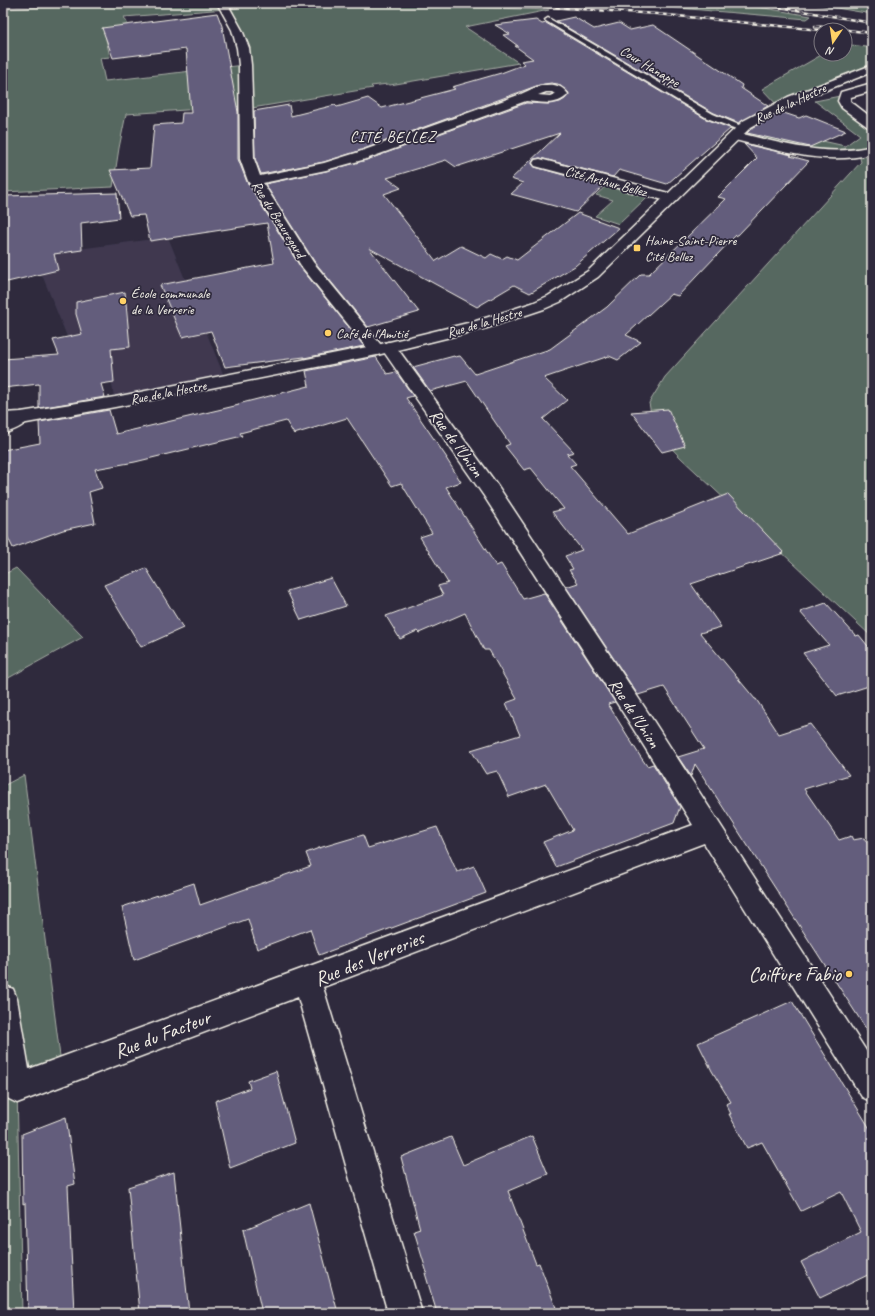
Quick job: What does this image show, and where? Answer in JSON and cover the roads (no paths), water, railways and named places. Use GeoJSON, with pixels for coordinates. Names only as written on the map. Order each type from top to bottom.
{"type":"FeatureCollection","features":[{"type":"Feature","properties":{"kind":"street","name":"Rue du Beauregard"},"geometry":{"type":"LineString","coordinates":[[223,4],[241,40],[245,65],[247,158],[255,182],[307,264],[382,348]]}},
{"type":"Feature","properties":{"kind":"street","name":"Rue de la Hestre"},"geometry":{"type":"LineString","coordinates":[[21,418],[226,381],[382,348],[503,318],[554,299],[593,274],[747,124],[771,109],[836,81],[872,68]]}},
{"type":"Feature","properties":{"kind":"street"},"geometry":{"type":"LineString","coordinates":[[872,87],[845,96],[844,100],[846,105],[872,124]]}},
{"type":"Feature","properties":{"kind":"street"},"geometry":{"type":"LineString","coordinates":[[255,182],[326,166],[361,156],[525,97]]}},
{"type":"Feature","properties":{"kind":"street"},"geometry":{"type":"LineString","coordinates":[[739,132],[823,155],[848,156],[872,150]]}},
{"type":"Feature","properties":{"kind":"street","name":"Cité Arthur Bellez"},"geometry":{"type":"LineString","coordinates":[[540,163],[671,198]]}},
{"type":"Feature","properties":{"kind":"street","name":"Rue de l'Union"},"geometry":{"type":"LineString","coordinates":[[382,348],[491,491],[872,1087]]}},
{"type":"Feature","properties":{"kind":"street"},"geometry":{"type":"LineString","coordinates":[[3,419],[21,418]]}},
{"type":"Feature","properties":{"kind":"street"},"geometry":{"type":"LineString","coordinates":[[3,428],[21,418]]}},
{"type":"Feature","properties":{"kind":"street","name":"Rue des Verreries"},"geometry":{"type":"LineString","coordinates":[[405,1313],[307,979],[709,830]]}},
{"type":"Feature","properties":{"kind":"street","name":"Rue du Facteur"},"geometry":{"type":"LineString","coordinates":[[3,999],[17,1088],[307,979]]}},
{"type":"Feature","properties":{"kind":"lane","name":"Cour Hanappe"},"geometry":{"type":"LineString","coordinates":[[548,20],[739,132]]}},
{"type":"Feature","properties":{"kind":"railway"},"geometry":{"type":"LineString","coordinates":[[3,5],[57,3]]}},
{"type":"Feature","properties":{"kind":"railway"},"geometry":{"type":"LineString","coordinates":[[488,3],[657,14],[813,29]]}},
{"type":"Feature","properties":{"kind":"railway"},"geometry":{"type":"LineString","coordinates":[[756,3],[872,23]]}},
{"type":"Feature","properties":{"kind":"railway"},"geometry":{"type":"LineString","coordinates":[[853,31],[872,33]]}},
{"type":"Feature","properties":{"kind":"place","name":"Haine-Saint-Pierre Cité Bellez"},"geometry":{"type":"Point","coordinates":[637,248]}},
{"type":"Feature","properties":{"kind":"place","name":"École communale de la Verrerie"},"geometry":{"type":"Point","coordinates":[123,301]}},
{"type":"Feature","properties":{"kind":"place","name":"Café de l'Amitié"},"geometry":{"type":"Point","coordinates":[328,333]}},
{"type":"Feature","properties":{"kind":"place","name":"Coiffure Fabio"},"geometry":{"type":"Point","coordinates":[849,974]}},
{"type":"Feature","properties":{"kind":"district","name":"CITÉ BELLEZ"},"geometry":{"type":"Point","coordinates":[393,137]}}]}
